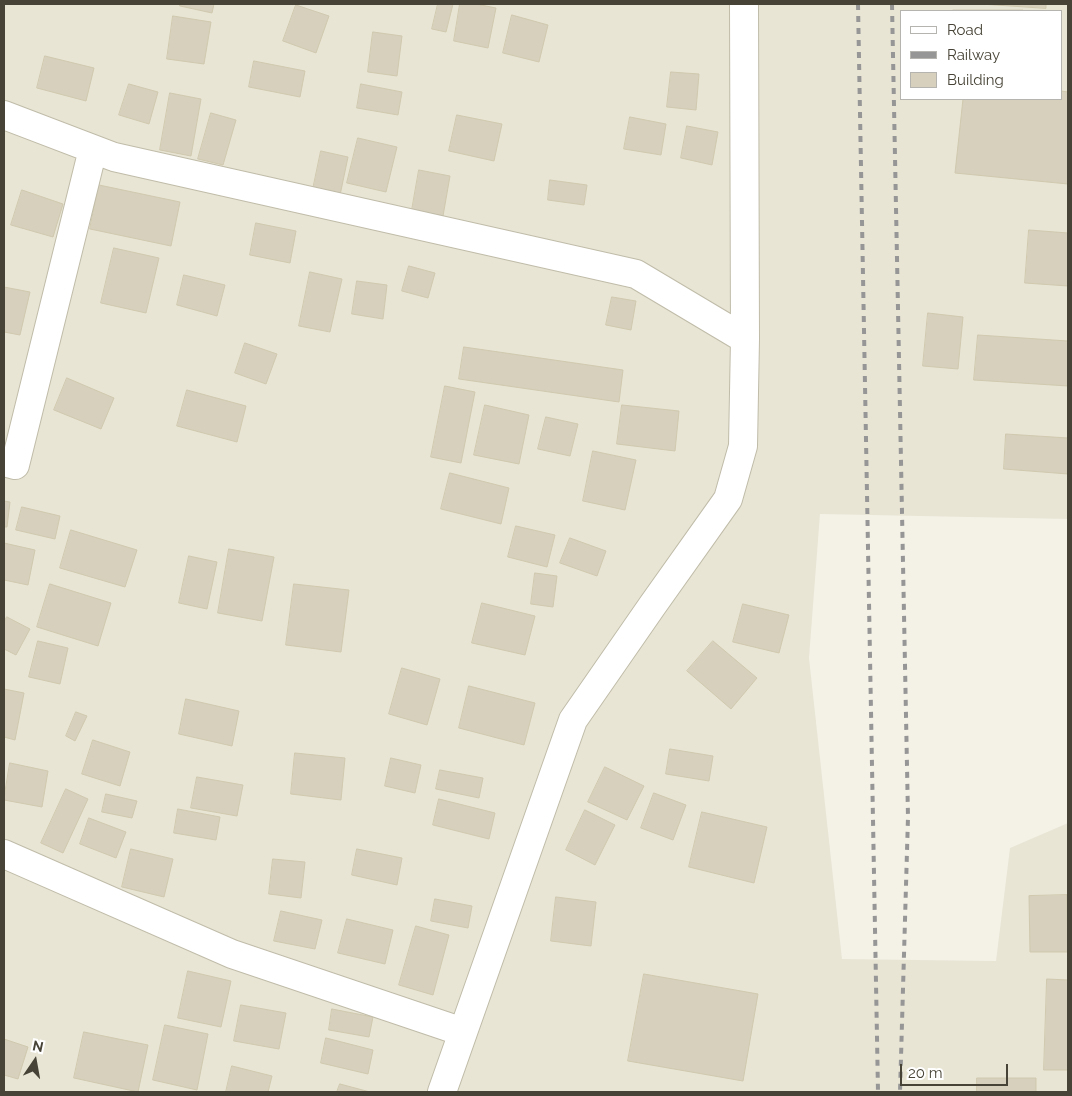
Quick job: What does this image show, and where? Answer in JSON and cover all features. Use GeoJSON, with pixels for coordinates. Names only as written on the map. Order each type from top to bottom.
{"type":"FeatureCollection","features":[{"type":"Feature","properties":{"kind":"street"},"geometry":{"type":"LineString","coordinates":[[442,1092],[573,720],[728,499],[743,446],[745,339],[744,4]]}},
{"type":"Feature","properties":{"kind":"street"},"geometry":{"type":"LineString","coordinates":[[4,115],[114,157],[636,274],[745,339]]}},
{"type":"Feature","properties":{"kind":"street"},"geometry":{"type":"LineString","coordinates":[[4,462],[15,465],[93,149]]}},
{"type":"Feature","properties":{"kind":"street"},"geometry":{"type":"LineString","coordinates":[[4,854],[232,954],[463,1032]]}},
{"type":"Feature","properties":{"kind":"shaded area"},"geometry":{"type":"Polygon","coordinates":[[[4,4],[1068,4],[1068,519],[820,514],[809,658],[842,959],[996,961],[1010,848],[1068,823],[1068,1092],[4,1092],[4,4]]]}},
{"type":"Feature","properties":{"kind":"building"},"geometry":{"type":"Polygon","coordinates":[[[180,4],[214,4],[212,13],[180,6],[180,4]]]}},
{"type":"Feature","properties":{"kind":"building"},"geometry":{"type":"Polygon","coordinates":[[[438,4],[453,4],[446,32],[432,29],[438,4]]]}},
{"type":"Feature","properties":{"kind":"building"},"geometry":{"type":"Polygon","coordinates":[[[460,4],[476,4],[496,8],[488,48],[454,41],[460,4]]]}},
{"type":"Feature","properties":{"kind":"building"},"geometry":{"type":"Polygon","coordinates":[[[981,4],[1046,4],[1046,8],[981,4]]]}},
{"type":"Feature","properties":{"kind":"building"},"geometry":{"type":"Polygon","coordinates":[[[296,5],[329,16],[316,53],[283,41],[296,5]]]}},
{"type":"Feature","properties":{"kind":"building"},"geometry":{"type":"Polygon","coordinates":[[[512,15],[548,25],[539,62],[503,53],[512,15]]]}},
{"type":"Feature","properties":{"kind":"building"},"geometry":{"type":"Polygon","coordinates":[[[173,16],[211,22],[204,64],[167,59],[173,16]]]}},
{"type":"Feature","properties":{"kind":"building"},"geometry":{"type":"Polygon","coordinates":[[[373,32],[402,36],[397,76],[368,72],[373,32]]]}},
{"type":"Feature","properties":{"kind":"building"},"geometry":{"type":"Polygon","coordinates":[[[45,56],[94,68],[86,101],[37,88],[45,56]]]}},
{"type":"Feature","properties":{"kind":"building"},"geometry":{"type":"Polygon","coordinates":[[[254,61],[305,71],[300,97],[249,87],[254,61]]]}},
{"type":"Feature","properties":{"kind":"building"},"geometry":{"type":"Polygon","coordinates":[[[671,72],[699,74],[696,110],[667,107],[671,72]]]}},
{"type":"Feature","properties":{"kind":"building"},"geometry":{"type":"Polygon","coordinates":[[[129,84],[158,92],[149,124],[119,115],[129,84]]]}},
{"type":"Feature","properties":{"kind":"building"},"geometry":{"type":"Polygon","coordinates":[[[361,84],[402,92],[398,115],[357,108],[361,84]]]}},
{"type":"Feature","properties":{"kind":"building"},"geometry":{"type":"Polygon","coordinates":[[[1062,91],[1068,92],[1068,184],[955,173],[963,100],[1062,100],[1062,91]]]}},
{"type":"Feature","properties":{"kind":"building"},"geometry":{"type":"Polygon","coordinates":[[[170,93],[201,99],[191,156],[160,150],[170,93]]]}},
{"type":"Feature","properties":{"kind":"building"},"geometry":{"type":"Polygon","coordinates":[[[211,113],[236,120],[223,165],[198,159],[211,113]]]}},
{"type":"Feature","properties":{"kind":"building"},"geometry":{"type":"Polygon","coordinates":[[[457,115],[502,124],[494,161],[449,151],[457,115]]]}},
{"type":"Feature","properties":{"kind":"building"},"geometry":{"type":"Polygon","coordinates":[[[630,117],[666,124],[661,155],[624,149],[630,117]]]}},
{"type":"Feature","properties":{"kind":"building"},"geometry":{"type":"Polygon","coordinates":[[[687,126],[718,132],[712,165],[681,158],[687,126]]]}},
{"type":"Feature","properties":{"kind":"building"},"geometry":{"type":"Polygon","coordinates":[[[358,138],[397,147],[386,192],[347,183],[358,138]]]}},
{"type":"Feature","properties":{"kind":"building"},"geometry":{"type":"Polygon","coordinates":[[[321,151],[348,157],[339,200],[312,194],[321,151]]]}},
{"type":"Feature","properties":{"kind":"building"},"geometry":{"type":"Polygon","coordinates":[[[419,170],[450,176],[443,216],[412,210],[419,170]]]}},
{"type":"Feature","properties":{"kind":"building"},"geometry":{"type":"Polygon","coordinates":[[[550,180],[587,185],[584,205],[548,200],[550,180]]]}},
{"type":"Feature","properties":{"kind":"building"},"geometry":{"type":"Polygon","coordinates":[[[99,185],[180,202],[171,246],[90,229],[99,185]]]}},
{"type":"Feature","properties":{"kind":"building"},"geometry":{"type":"Polygon","coordinates":[[[22,190],[63,204],[53,237],[11,225],[22,190]]]}},
{"type":"Feature","properties":{"kind":"building"},"geometry":{"type":"Polygon","coordinates":[[[256,223],[296,231],[290,263],[250,255],[256,223]]]}},
{"type":"Feature","properties":{"kind":"building"},"geometry":{"type":"Polygon","coordinates":[[[1029,230],[1068,233],[1068,286],[1025,283],[1029,230]]]}},
{"type":"Feature","properties":{"kind":"building"},"geometry":{"type":"Polygon","coordinates":[[[114,248],[159,258],[146,313],[101,303],[114,248]]]}},
{"type":"Feature","properties":{"kind":"building"},"geometry":{"type":"Polygon","coordinates":[[[409,266],[435,273],[428,298],[402,291],[409,266]]]}},
{"type":"Feature","properties":{"kind":"building"},"geometry":{"type":"Polygon","coordinates":[[[310,272],[342,279],[330,332],[299,326],[310,272]]]}},
{"type":"Feature","properties":{"kind":"building"},"geometry":{"type":"Polygon","coordinates":[[[184,275],[225,285],[217,316],[177,305],[184,275]]]}},
{"type":"Feature","properties":{"kind":"building"},"geometry":{"type":"Polygon","coordinates":[[[357,281],[387,285],[383,319],[352,314],[357,281]]]}},
{"type":"Feature","properties":{"kind":"building"},"geometry":{"type":"Polygon","coordinates":[[[4,287],[30,292],[20,335],[4,332],[4,287]]]}},
{"type":"Feature","properties":{"kind":"building"},"geometry":{"type":"Polygon","coordinates":[[[612,297],[636,301],[631,330],[606,325],[612,297]]]}},
{"type":"Feature","properties":{"kind":"building"},"geometry":{"type":"Polygon","coordinates":[[[928,313],[963,317],[958,369],[923,366],[928,313]]]}},
{"type":"Feature","properties":{"kind":"building"},"geometry":{"type":"Polygon","coordinates":[[[978,335],[1068,341],[1068,386],[974,380],[978,335]]]}},
{"type":"Feature","properties":{"kind":"building"},"geometry":{"type":"Polygon","coordinates":[[[245,343],[277,354],[266,384],[235,373],[245,343]]]}},
{"type":"Feature","properties":{"kind":"building"},"geometry":{"type":"Polygon","coordinates":[[[464,347],[623,370],[619,402],[459,379],[464,347]]]}},
{"type":"Feature","properties":{"kind":"building"},"geometry":{"type":"Polygon","coordinates":[[[67,378],[114,398],[101,429],[54,410],[67,378]]]}},
{"type":"Feature","properties":{"kind":"building"},"geometry":{"type":"Polygon","coordinates":[[[445,386],[475,392],[461,463],[431,457],[445,386]]]}},
{"type":"Feature","properties":{"kind":"building"},"geometry":{"type":"Polygon","coordinates":[[[187,390],[246,406],[237,442],[177,426],[187,390]]]}},
{"type":"Feature","properties":{"kind":"building"},"geometry":{"type":"Polygon","coordinates":[[[485,405],[529,415],[519,464],[474,455],[485,405]]]}},
{"type":"Feature","properties":{"kind":"building"},"geometry":{"type":"Polygon","coordinates":[[[622,405],[679,411],[675,451],[617,444],[622,405]]]}},
{"type":"Feature","properties":{"kind":"building"},"geometry":{"type":"Polygon","coordinates":[[[546,417],[578,424],[570,456],[538,449],[546,417]]]}},
{"type":"Feature","properties":{"kind":"building"},"geometry":{"type":"Polygon","coordinates":[[[1006,434],[1068,438],[1068,474],[1004,469],[1006,434]]]}},
{"type":"Feature","properties":{"kind":"building"},"geometry":{"type":"Polygon","coordinates":[[[593,451],[636,460],[625,510],[583,501],[593,451]]]}},
{"type":"Feature","properties":{"kind":"building"},"geometry":{"type":"Polygon","coordinates":[[[450,473],[509,488],[501,524],[441,509],[450,473]]]}},
{"type":"Feature","properties":{"kind":"building"},"geometry":{"type":"Polygon","coordinates":[[[4,501],[10,502],[7,527],[4,527],[4,501]]]}},
{"type":"Feature","properties":{"kind":"building"},"geometry":{"type":"Polygon","coordinates":[[[22,507],[60,516],[55,539],[16,530],[22,507]]]}},
{"type":"Feature","properties":{"kind":"building"},"geometry":{"type":"Polygon","coordinates":[[[516,526],[555,535],[547,567],[508,557],[516,526]]]}},
{"type":"Feature","properties":{"kind":"building"},"geometry":{"type":"Polygon","coordinates":[[[71,530],[137,550],[125,587],[60,568],[71,530]]]}},
{"type":"Feature","properties":{"kind":"building"},"geometry":{"type":"Polygon","coordinates":[[[570,538],[606,551],[597,576],[560,563],[570,538]]]}},
{"type":"Feature","properties":{"kind":"building"},"geometry":{"type":"Polygon","coordinates":[[[4,543],[35,550],[28,585],[4,580],[4,543]]]}},
{"type":"Feature","properties":{"kind":"building"},"geometry":{"type":"Polygon","coordinates":[[[229,549],[274,557],[262,621],[218,613],[229,549]]]}},
{"type":"Feature","properties":{"kind":"building"},"geometry":{"type":"Polygon","coordinates":[[[189,556],[217,562],[207,609],[179,603],[189,556]]]}},
{"type":"Feature","properties":{"kind":"building"},"geometry":{"type":"Polygon","coordinates":[[[535,573],[557,576],[553,607],[531,604],[535,573]]]}},
{"type":"Feature","properties":{"kind":"building"},"geometry":{"type":"Polygon","coordinates":[[[50,584],[111,603],[98,646],[37,627],[50,584]]]}},
{"type":"Feature","properties":{"kind":"building"},"geometry":{"type":"Polygon","coordinates":[[[294,584],[349,590],[341,652],[286,645],[294,584]]]}},
{"type":"Feature","properties":{"kind":"building"},"geometry":{"type":"Polygon","coordinates":[[[482,603],[535,616],[525,655],[472,643],[482,603]]]}},
{"type":"Feature","properties":{"kind":"building"},"geometry":{"type":"Polygon","coordinates":[[[743,604],[789,615],[779,653],[733,642],[743,604]]]}},
{"type":"Feature","properties":{"kind":"building"},"geometry":{"type":"Polygon","coordinates":[[[7,617],[30,629],[16,655],[4,649],[4,622],[7,617]]]}},
{"type":"Feature","properties":{"kind":"building"},"geometry":{"type":"Polygon","coordinates":[[[38,641],[68,648],[60,684],[29,677],[38,641]]]}},
{"type":"Feature","properties":{"kind":"building"},"geometry":{"type":"Polygon","coordinates":[[[713,641],[757,678],[731,709],[687,671],[713,641]]]}},
{"type":"Feature","properties":{"kind":"building"},"geometry":{"type":"Polygon","coordinates":[[[402,668],[440,679],[427,725],[389,714],[402,668]]]}},
{"type":"Feature","properties":{"kind":"building"},"geometry":{"type":"Polygon","coordinates":[[[469,686],[535,703],[524,745],[459,728],[469,686]]]}},
{"type":"Feature","properties":{"kind":"building"},"geometry":{"type":"Polygon","coordinates":[[[4,689],[24,693],[15,740],[4,737],[4,689]]]}},
{"type":"Feature","properties":{"kind":"building"},"geometry":{"type":"Polygon","coordinates":[[[186,699],[239,711],[232,746],[179,734],[186,699]]]}},
{"type":"Feature","properties":{"kind":"building"},"geometry":{"type":"Polygon","coordinates":[[[76,712],[87,716],[75,741],[66,736],[76,712]]]}},
{"type":"Feature","properties":{"kind":"building"},"geometry":{"type":"Polygon","coordinates":[[[93,740],[130,752],[120,786],[82,774],[93,740]]]}},
{"type":"Feature","properties":{"kind":"building"},"geometry":{"type":"Polygon","coordinates":[[[670,749],[713,756],[709,781],[666,774],[670,749]]]}},
{"type":"Feature","properties":{"kind":"building"},"geometry":{"type":"Polygon","coordinates":[[[295,753],[345,758],[341,800],[291,794],[295,753]]]}},
{"type":"Feature","properties":{"kind":"building"},"geometry":{"type":"Polygon","coordinates":[[[391,758],[421,765],[415,793],[385,786],[391,758]]]}},
{"type":"Feature","properties":{"kind":"building"},"geometry":{"type":"Polygon","coordinates":[[[10,763],[48,771],[42,807],[4,800],[10,763]]]}},
{"type":"Feature","properties":{"kind":"building"},"geometry":{"type":"Polygon","coordinates":[[[605,767],[644,786],[627,820],[588,802],[605,767]]]}},
{"type":"Feature","properties":{"kind":"building"},"geometry":{"type":"Polygon","coordinates":[[[440,770],[483,778],[479,798],[436,789],[440,770]]]}},
{"type":"Feature","properties":{"kind":"building"},"geometry":{"type":"Polygon","coordinates":[[[197,777],[243,785],[237,816],[191,808],[197,777]]]}},
{"type":"Feature","properties":{"kind":"building"},"geometry":{"type":"Polygon","coordinates":[[[66,789],[88,799],[63,853],[41,843],[66,789]]]}},
{"type":"Feature","properties":{"kind":"building"},"geometry":{"type":"Polygon","coordinates":[[[654,793],[686,805],[673,840],[641,828],[654,793]]]}},
{"type":"Feature","properties":{"kind":"building"},"geometry":{"type":"Polygon","coordinates":[[[106,794],[137,801],[132,818],[102,812],[106,794]]]}},
{"type":"Feature","properties":{"kind":"building"},"geometry":{"type":"Polygon","coordinates":[[[439,799],[495,813],[489,839],[433,825],[439,799]]]}},
{"type":"Feature","properties":{"kind":"building"},"geometry":{"type":"Polygon","coordinates":[[[178,809],[220,817],[216,840],[174,833],[178,809]]]}},
{"type":"Feature","properties":{"kind":"building"},"geometry":{"type":"Polygon","coordinates":[[[585,810],[615,825],[595,865],[566,850],[585,810]]]}},
{"type":"Feature","properties":{"kind":"building"},"geometry":{"type":"Polygon","coordinates":[[[702,812],[767,827],[754,883],[689,867],[702,812]]]}},
{"type":"Feature","properties":{"kind":"building"},"geometry":{"type":"Polygon","coordinates":[[[89,818],[126,832],[116,858],[80,844],[89,818]]]}},
{"type":"Feature","properties":{"kind":"building"},"geometry":{"type":"Polygon","coordinates":[[[131,849],[173,859],[164,897],[122,887],[131,849]]]}},
{"type":"Feature","properties":{"kind":"building"},"geometry":{"type":"Polygon","coordinates":[[[357,849],[402,858],[397,885],[352,875],[357,849]]]}},
{"type":"Feature","properties":{"kind":"building"},"geometry":{"type":"Polygon","coordinates":[[[273,859],[305,862],[301,898],[269,894],[273,859]]]}},
{"type":"Feature","properties":{"kind":"building"},"geometry":{"type":"Polygon","coordinates":[[[1067,895],[1068,952],[1030,952],[1029,896],[1067,895]]]}},
{"type":"Feature","properties":{"kind":"building"},"geometry":{"type":"Polygon","coordinates":[[[556,897],[596,902],[591,946],[551,941],[556,897]]]}},
{"type":"Feature","properties":{"kind":"building"},"geometry":{"type":"Polygon","coordinates":[[[435,899],[472,906],[468,928],[431,921],[435,899]]]}},
{"type":"Feature","properties":{"kind":"building"},"geometry":{"type":"Polygon","coordinates":[[[281,911],[322,920],[315,949],[274,941],[281,911]]]}},
{"type":"Feature","properties":{"kind":"building"},"geometry":{"type":"Polygon","coordinates":[[[347,919],[393,930],[385,964],[338,953],[347,919]]]}},
{"type":"Feature","properties":{"kind":"building"},"geometry":{"type":"Polygon","coordinates":[[[416,926],[449,935],[433,995],[399,985],[416,926]]]}},
{"type":"Feature","properties":{"kind":"building"},"geometry":{"type":"Polygon","coordinates":[[[188,971],[231,981],[221,1027],[178,1018],[188,971]]]}},
{"type":"Feature","properties":{"kind":"building"},"geometry":{"type":"Polygon","coordinates":[[[644,974],[758,994],[743,1081],[628,1061],[644,974]]]}},
{"type":"Feature","properties":{"kind":"building"},"geometry":{"type":"Polygon","coordinates":[[[1047,979],[1068,980],[1068,1070],[1044,1070],[1047,979]]]}},
{"type":"Feature","properties":{"kind":"building"},"geometry":{"type":"Polygon","coordinates":[[[241,1005],[286,1013],[279,1049],[234,1041],[241,1005]]]}},
{"type":"Feature","properties":{"kind":"building"},"geometry":{"type":"Polygon","coordinates":[[[332,1009],[373,1017],[369,1037],[329,1030],[332,1009]]]}},
{"type":"Feature","properties":{"kind":"building"},"geometry":{"type":"Polygon","coordinates":[[[165,1025],[208,1034],[197,1090],[153,1080],[165,1025]]]}},
{"type":"Feature","properties":{"kind":"building"},"geometry":{"type":"Polygon","coordinates":[[[84,1032],[148,1045],[138,1092],[74,1078],[84,1032]]]}},
{"type":"Feature","properties":{"kind":"building"},"geometry":{"type":"Polygon","coordinates":[[[326,1038],[373,1050],[368,1074],[321,1063],[326,1038]]]}},
{"type":"Feature","properties":{"kind":"building"},"geometry":{"type":"Polygon","coordinates":[[[4,1039],[28,1047],[18,1079],[4,1075],[4,1039]]]}},
{"type":"Feature","properties":{"kind":"building"},"geometry":{"type":"Polygon","coordinates":[[[232,1066],[272,1076],[268,1092],[226,1092],[232,1066]]]}},
{"type":"Feature","properties":{"kind":"building"},"geometry":{"type":"Polygon","coordinates":[[[977,1078],[1036,1078],[1036,1092],[977,1092],[977,1078]]]}},
{"type":"Feature","properties":{"kind":"building"},"geometry":{"type":"Polygon","coordinates":[[[340,1084],[370,1092],[337,1092],[340,1084]]]}},
{"type":"Feature","properties":{"kind":"railway"},"geometry":{"type":"LineString","coordinates":[[858,4],[878,1092]]}},
{"type":"Feature","properties":{"kind":"railway"},"geometry":{"type":"LineString","coordinates":[[892,4],[908,817],[900,1092]]}}]}
